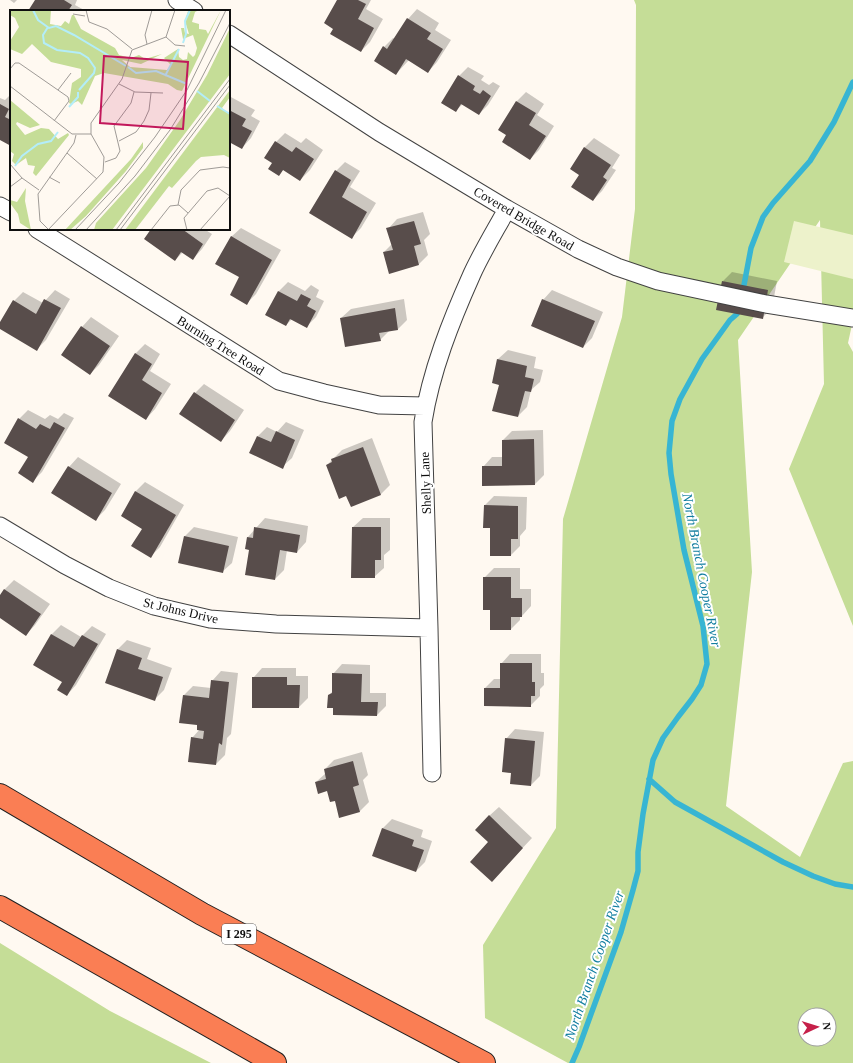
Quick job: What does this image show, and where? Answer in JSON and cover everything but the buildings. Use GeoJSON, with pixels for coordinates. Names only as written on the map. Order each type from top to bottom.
{"type":"FeatureCollection","features":[{"type":"Feature","properties":{"kind":"highway","name":"I 295"},"geometry":{"type":"LineString","coordinates":[[0,795],[202,914],[484,1063]]}},
{"type":"Feature","properties":{"kind":"highway"},"geometry":{"type":"LineString","coordinates":[[0,907],[275,1063]]}},
{"type":"Feature","properties":{"kind":"street"},"geometry":{"type":"LineString","coordinates":[[177,0],[192,10]]}},
{"type":"Feature","properties":{"kind":"street","name":"Covered Bridge Road"},"geometry":{"type":"LineString","coordinates":[[230,35],[379,132],[506,209],[578,249],[618,267],[658,281],[766,304],[853,318]]}},
{"type":"Feature","properties":{"kind":"street"},"geometry":{"type":"LineString","coordinates":[[0,206],[10,211]]}},
{"type":"Feature","properties":{"kind":"street","name":"Shelly Lane"},"geometry":{"type":"LineString","coordinates":[[432,773],[423,422],[425,406],[441,353],[472,273],[506,209]]}},
{"type":"Feature","properties":{"kind":"street","name":"Burning Tree Road"},"geometry":{"type":"LineString","coordinates":[[39,230],[279,381],[324,393],[380,405],[425,406]]}},
{"type":"Feature","properties":{"kind":"street","name":"St Johns Drive"},"geometry":{"type":"LineString","coordinates":[[0,526],[65,565],[108,588],[154,606],[210,619],[276,624],[429,628]]}},
{"type":"Feature","properties":{"kind":"green space"},"geometry":{"type":"Polygon","coordinates":[[[634,0],[853,0],[853,320],[848,343],[853,352],[853,626],[789,469],[824,384],[820,220],[738,340],[752,572],[726,806],[800,857],[843,763],[853,761],[853,1063],[568,1063],[485,1018],[483,945],[556,828],[563,519],[622,317],[635,209],[636,5],[634,0]]]}},
{"type":"Feature","properties":{"kind":"green space"},"geometry":{"type":"Polygon","coordinates":[[[794,221],[853,235],[853,279],[784,262],[794,221]]]}},
{"type":"Feature","properties":{"kind":"green space"},"geometry":{"type":"Polygon","coordinates":[[[0,943],[110,1011],[211,1063],[0,1063],[0,943]]]}},
{"type":"Feature","properties":{"kind":"waterway","name":"North Branch Cooper River"},"geometry":{"type":"LineString","coordinates":[[744,285],[751,248],[763,217],[773,203],[810,161],[834,122],[853,82]]}},
{"type":"Feature","properties":{"kind":"waterway","name":"North Branch Cooper River"},"geometry":{"type":"LineString","coordinates":[[572,1063],[621,932],[633,890],[638,871],[638,852],[643,814],[653,760],[663,738],[701,685],[707,664],[703,626],[684,550],[671,474],[669,453],[672,421],[680,399],[702,359],[730,320],[737,314]]}},
{"type":"Feature","properties":{"kind":"waterway"},"geometry":{"type":"LineString","coordinates":[[649,779],[675,802],[783,862],[813,876],[835,884],[853,887]]}}]}
